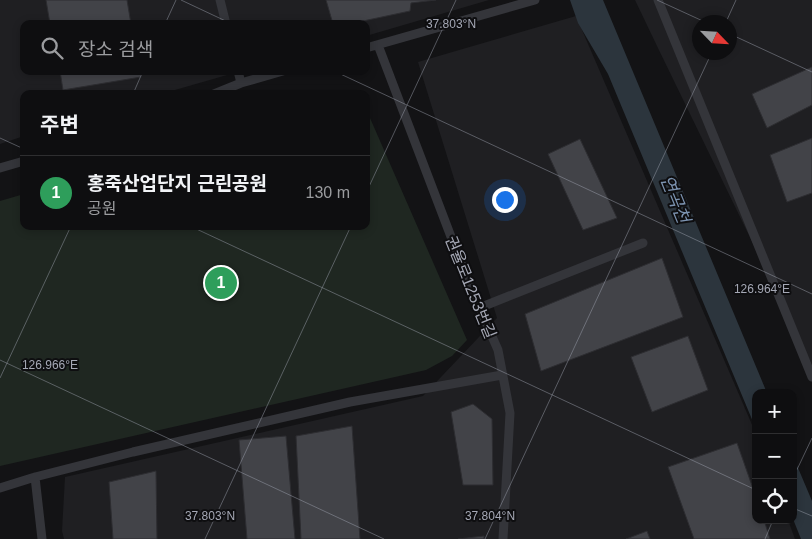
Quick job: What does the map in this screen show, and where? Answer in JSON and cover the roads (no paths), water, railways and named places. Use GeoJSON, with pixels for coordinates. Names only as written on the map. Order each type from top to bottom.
{"type":"FeatureCollection","features":[{"type":"Feature","properties":{"kind":"lane"},"geometry":{"type":"LineString","coordinates":[[220,0],[225,20]]}},
{"type":"Feature","properties":{"kind":"lane"},"geometry":{"type":"LineString","coordinates":[[370,47],[535,0]]}},
{"type":"Feature","properties":{"kind":"lane"},"geometry":{"type":"LineString","coordinates":[[658,0],[812,376]]}},
{"type":"Feature","properties":{"kind":"lane","name":"권율로1253번길"},"geometry":{"type":"LineString","coordinates":[[378,45],[479,308],[498,350],[510,413],[503,539]]}},
{"type":"Feature","properties":{"kind":"lane"},"geometry":{"type":"LineString","coordinates":[[239,75],[241,83]]}},
{"type":"Feature","properties":{"kind":"lane"},"geometry":{"type":"LineString","coordinates":[[224,90],[269,75]]}},
{"type":"Feature","properties":{"kind":"lane"},"geometry":{"type":"LineString","coordinates":[[0,168],[20,162]]}},
{"type":"Feature","properties":{"kind":"lane"},"geometry":{"type":"LineString","coordinates":[[479,308],[643,243]]}},
{"type":"Feature","properties":{"kind":"lane"},"geometry":{"type":"LineString","coordinates":[[0,488],[35,477],[350,402],[502,375]]}},
{"type":"Feature","properties":{"kind":"lane"},"geometry":{"type":"LineString","coordinates":[[35,477],[42,539]]}},
{"type":"Feature","properties":{"kind":"water","name":"연곡천"},"geometry":{"type":"Polygon","coordinates":[[[570,0],[603,0],[765,389],[752,389],[752,419],[608,74],[578,23],[570,0]]]}},
{"type":"Feature","properties":{"kind":"water"},"geometry":{"type":"Polygon","coordinates":[[[797,465],[812,501],[812,539],[801,539],[795,524],[797,524],[797,465]]]}},
{"type":"Feature","properties":{"kind":"place","name":"홍죽산업단지 근린공원"},"geometry":{"type":"Point","coordinates":[221,283]}}]}
